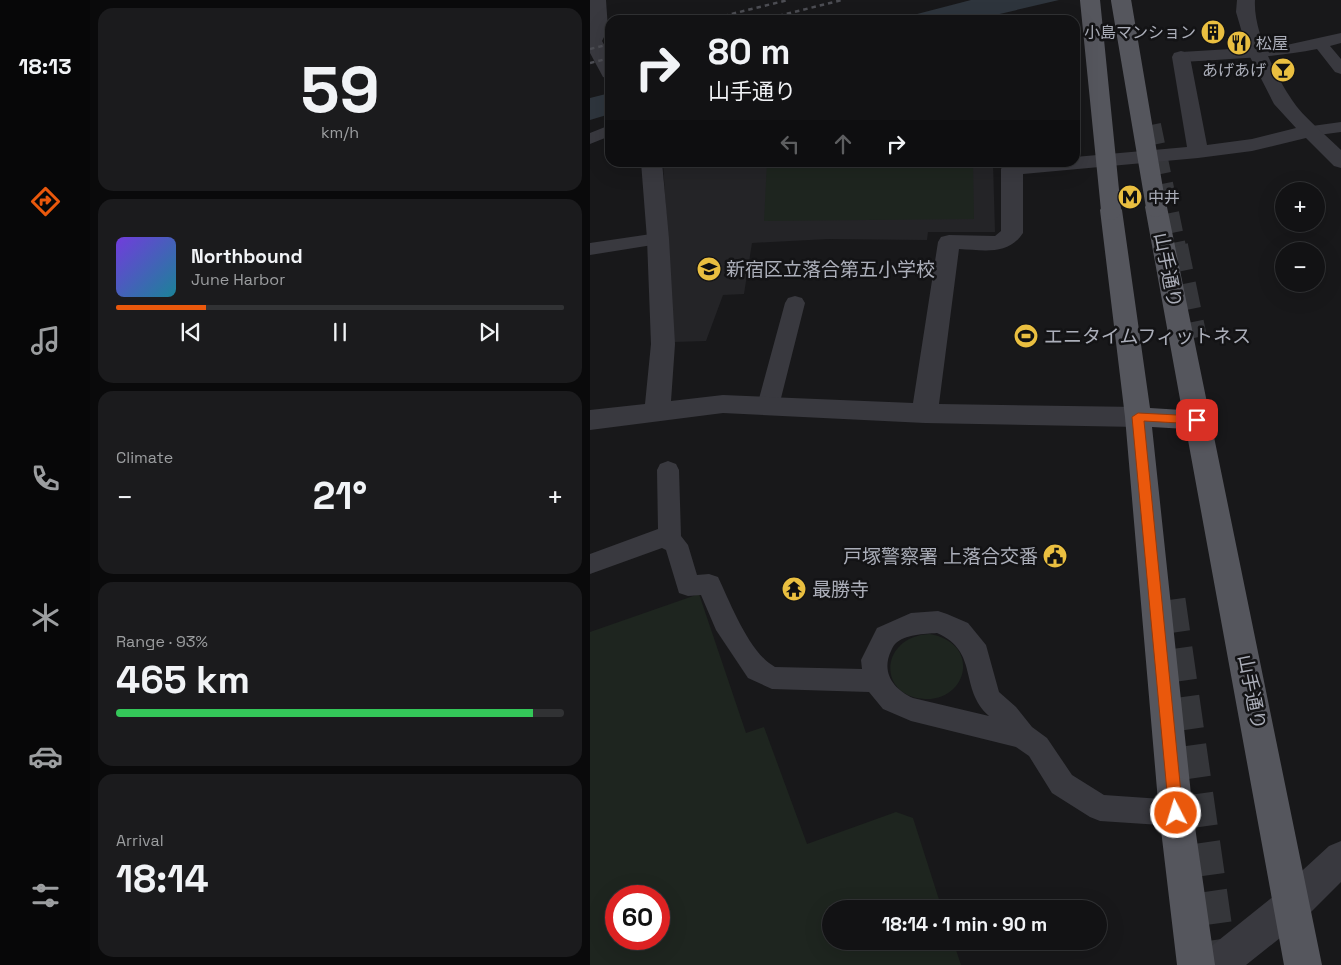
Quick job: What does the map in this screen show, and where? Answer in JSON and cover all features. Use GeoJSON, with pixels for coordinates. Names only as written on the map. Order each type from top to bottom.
{"type":"FeatureCollection","features":[{"type":"Feature","properties":{"kind":"main road"},"geometry":{"type":"LineString","coordinates":[[1090,0],[1112,210],[1138,417],[1176,813],[1196,965]]}},
{"type":"Feature","properties":{"kind":"main road","name":"山手通り"},"geometry":{"type":"LineString","coordinates":[[1121,0],[1156,207],[1304,965]]}},
{"type":"Feature","properties":{"kind":"main road"},"geometry":{"type":"LineString","coordinates":[[1138,417],[1197,420]]}},
{"type":"Feature","properties":{"kind":"street"},"geometry":{"type":"LineString","coordinates":[[597,0],[599,30],[591,41],[605,65]]}},
{"type":"Feature","properties":{"kind":"street"},"geometry":{"type":"LineString","coordinates":[[1246,0],[1245,12],[1258,53],[1284,104],[1341,162]]}},
{"type":"Feature","properties":{"kind":"street"},"geometry":{"type":"LineString","coordinates":[[1181,57],[1198,152]]}},
{"type":"Feature","properties":{"kind":"street"},"geometry":{"type":"LineString","coordinates":[[1080,163],[1252,145],[1311,131]]}},
{"type":"Feature","properties":{"kind":"street"},"geometry":{"type":"LineString","coordinates":[[651,167],[658,239],[663,344],[661,413]]}},
{"type":"Feature","properties":{"kind":"street"},"geometry":{"type":"LineString","coordinates":[[925,413],[949,242],[1000,243],[1012,233],[1012,169],[1034,167]]}},
{"type":"Feature","properties":{"kind":"street"},"geometry":{"type":"LineString","coordinates":[[590,420],[661,413],[723,404],[925,413],[1138,417]]}},
{"type":"Feature","properties":{"kind":"street"},"geometry":{"type":"LineString","coordinates":[[1217,965],[1292,905],[1341,858]]}},
{"type":"Feature","properties":{"kind":"lane"},"geometry":{"type":"LineString","coordinates":[[1181,57],[1258,53],[1321,44],[1341,38]]}},
{"type":"Feature","properties":{"kind":"lane"},"geometry":{"type":"LineString","coordinates":[[1321,44],[1341,69]]}},
{"type":"Feature","properties":{"kind":"lane"},"geometry":{"type":"LineString","coordinates":[[1311,131],[1341,127]]}},
{"type":"Feature","properties":{"kind":"lane"},"geometry":{"type":"LineString","coordinates":[[590,139],[605,132]]}},
{"type":"Feature","properties":{"kind":"lane"},"geometry":{"type":"LineString","coordinates":[[590,250],[658,239]]}},
{"type":"Feature","properties":{"kind":"lane"},"geometry":{"type":"LineString","coordinates":[[768,406],[795,303]]}},
{"type":"Feature","properties":{"kind":"lane"},"geometry":{"type":"LineString","coordinates":[[590,564],[670,534],[668,470]]}},
{"type":"Feature","properties":{"kind":"lane"},"geometry":{"type":"LineString","coordinates":[[664,537],[676,545],[688,586],[709,584],[725,622],[757,670],[772,678],[876,681]]}},
{"type":"Feature","properties":{"kind":"lane"},"geometry":{"type":"LineString","coordinates":[[1023,736],[911,709],[892,701],[876,681],[874,660],[886,636],[912,624],[938,622],[959,631],[977,653],[980,673],[989,699],[1007,715],[1023,736],[1038,747],[1062,784],[1100,808],[1176,813]]}},
{"type":"Feature","properties":{"kind":"shaded area"},"geometry":{"type":"Polygon","coordinates":[[[971,0],[1059,0],[995,15],[913,15],[971,0]]]}},
{"type":"Feature","properties":{"kind":"shaded area"},"geometry":{"type":"Polygon","coordinates":[[[605,94],[605,116],[590,120],[590,98],[605,94]]]}},
{"type":"Feature","properties":{"kind":"shaded area","name":"新宿区立落合第五小学校"},"geometry":{"type":"Polygon","coordinates":[[[663,167],[993,167],[995,232],[928,232],[927,240],[828,239],[752,243],[744,294],[723,295],[706,341],[674,342],[663,167]]]}},
{"type":"Feature","properties":{"kind":"shaded area"},"geometry":{"type":"Polygon","coordinates":[[[767,167],[973,167],[974,219],[764,221],[767,167]]]}},
{"type":"Feature","properties":{"kind":"shaded area"},"geometry":{"type":"Polygon","coordinates":[[[699,594],[746,733],[764,727],[807,844],[896,812],[913,818],[939,900],[822,900],[822,950],[956,950],[961,965],[590,965],[590,632],[699,594]]]}},
{"type":"Feature","properties":{"kind":"shaded area"},"geometry":{"type":"Polygon","coordinates":[[[930,634],[946,640],[957,649],[962,659],[963,671],[959,682],[951,691],[939,697],[925,699],[909,695],[898,688],[892,678],[890,666],[894,655],[901,645],[913,637],[930,634]]]}},
{"type":"Feature","properties":{"kind":"tunnel"},"geometry":{"type":"LineString","coordinates":[[1151,125],[1176,247]]}},
{"type":"Feature","properties":{"kind":"tunnel"},"geometry":{"type":"LineString","coordinates":[[1175,246],[1194,338]]}},
{"type":"Feature","properties":{"kind":"tunnel"},"geometry":{"type":"LineString","coordinates":[[1169,600],[1221,965]]}},
{"type":"Feature","properties":{"kind":"railway"},"geometry":{"type":"LineString","coordinates":[[727,15],[788,0]]}},
{"type":"Feature","properties":{"kind":"railway"},"geometry":{"type":"LineString","coordinates":[[782,15],[842,0]]}},
{"type":"Feature","properties":{"kind":"railway"},"geometry":{"type":"LineString","coordinates":[[590,49],[605,45]]}},
{"type":"Feature","properties":{"kind":"railway"},"geometry":{"type":"LineString","coordinates":[[590,63],[605,59]]}},
{"type":"Feature","properties":{"kind":"place","name":"小島マンション"},"geometry":{"type":"Point","coordinates":[1213,32]}},
{"type":"Feature","properties":{"kind":"place","name":"松屋"},"geometry":{"type":"Point","coordinates":[1239,43]}},
{"type":"Feature","properties":{"kind":"place","name":"あげあげ"},"geometry":{"type":"Point","coordinates":[1283,70]}},
{"type":"Feature","properties":{"kind":"place","name":"中井"},"geometry":{"type":"Point","coordinates":[1130,197]}},
{"type":"Feature","properties":{"kind":"place","name":"新宿区立落合第五小学校"},"geometry":{"type":"Point","coordinates":[709,269]}},
{"type":"Feature","properties":{"kind":"place","name":"エニタイムフィットネス"},"geometry":{"type":"Point","coordinates":[1026,336]}},
{"type":"Feature","properties":{"kind":"place","name":"戸塚警察署 上落合交番"},"geometry":{"type":"Point","coordinates":[1055,556]}},
{"type":"Feature","properties":{"kind":"place","name":"最勝寺"},"geometry":{"type":"Point","coordinates":[794,589]}},
{"type":"Feature","properties":{"kind":"route"},"geometry":{"type":"LineString","coordinates":[[1176,813],[1138,417],[1197,420]]}}]}
